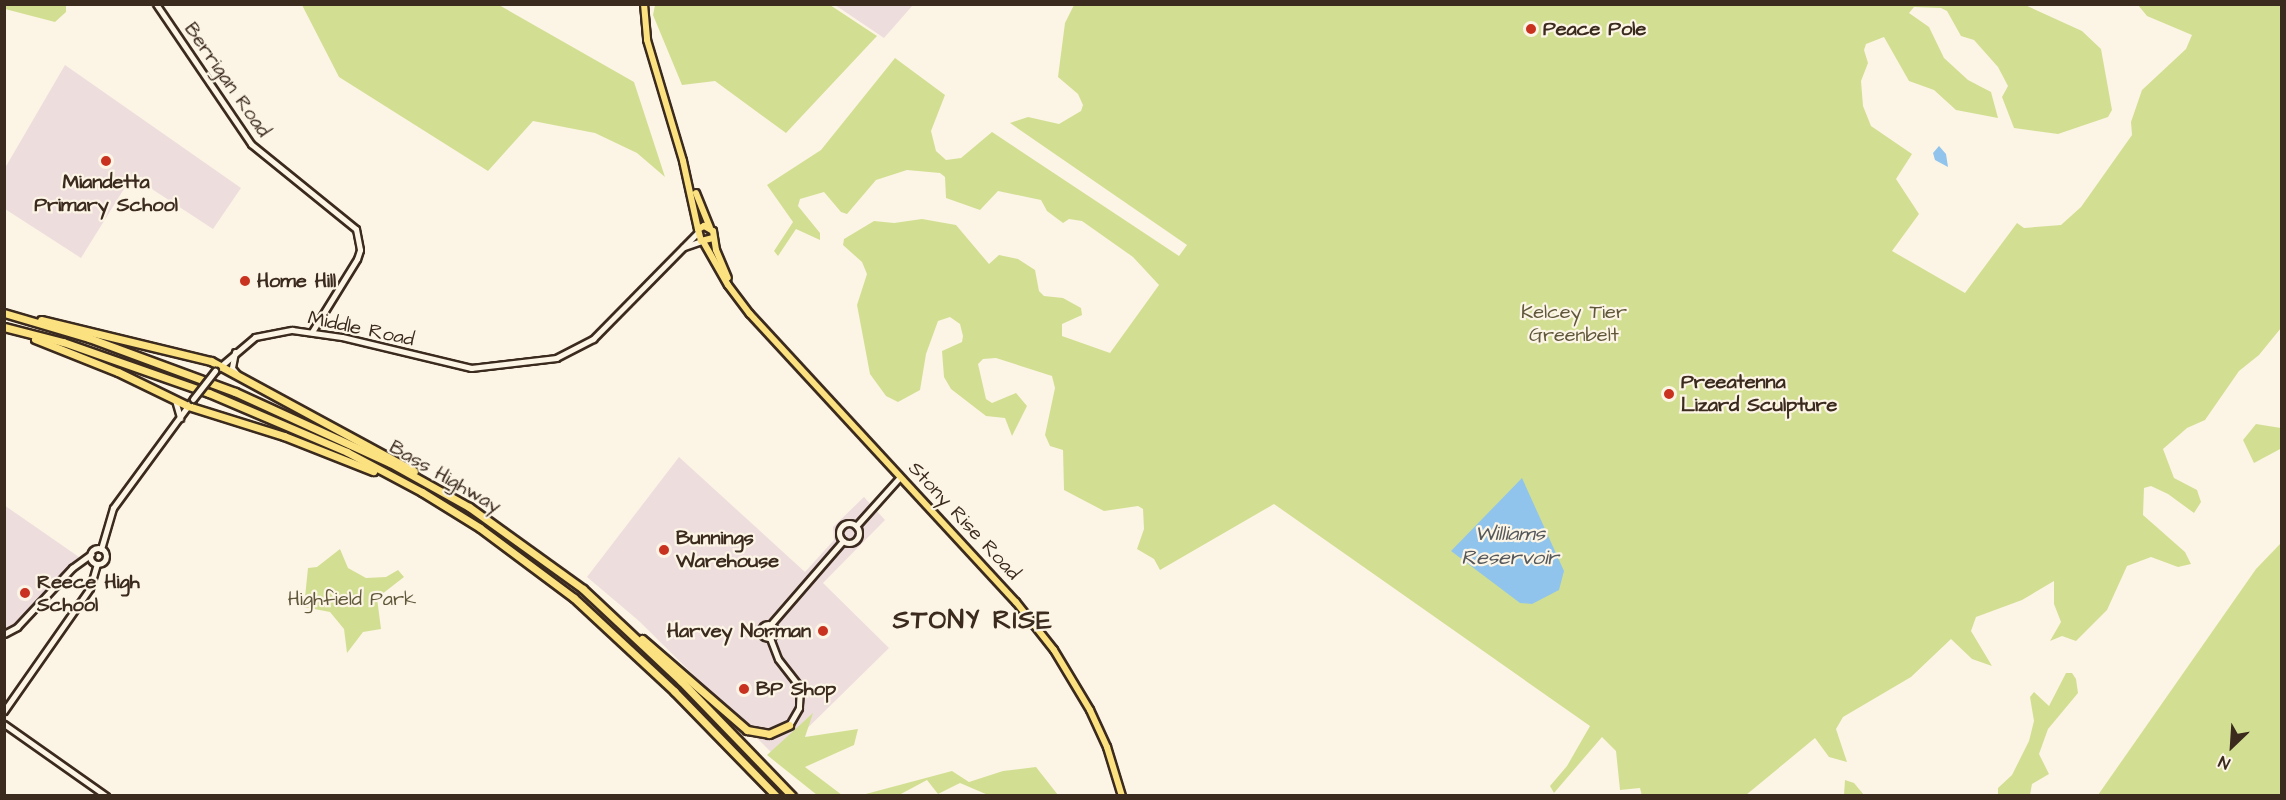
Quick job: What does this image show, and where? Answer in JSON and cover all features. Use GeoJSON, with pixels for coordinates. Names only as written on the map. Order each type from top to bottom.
{"type":"FeatureCollection","features":[{"type":"Feature","properties":{"kind":"highway"},"geometry":{"type":"LineString","coordinates":[[4,313],[117,337],[218,368],[405,466],[469,507]]}},
{"type":"Feature","properties":{"kind":"highway","name":"Bass Highway"},"geometry":{"type":"LineString","coordinates":[[4,313],[89,338],[235,392],[390,463],[469,507],[541,556],[619,621],[792,795]]}},
{"type":"Feature","properties":{"kind":"highway"},"geometry":{"type":"LineString","coordinates":[[4,327],[70,351],[188,406],[284,436],[422,492]]}},
{"type":"Feature","properties":{"kind":"highway","name":"Bass Highway"},"geometry":{"type":"LineString","coordinates":[[4,327],[63,342],[209,393],[347,452],[422,492],[480,528],[574,598],[651,668],[776,795]]}},
{"type":"Feature","properties":{"kind":"highway"},"geometry":{"type":"LineString","coordinates":[[619,621],[747,730],[769,734],[789,725]]}},
{"type":"Feature","properties":{"kind":"main road","name":"Berrigan Road"},"geometry":{"type":"LineString","coordinates":[[156,4],[250,144],[356,229],[360,249],[357,259],[312,332]]}},
{"type":"Feature","properties":{"kind":"main road"},"geometry":{"type":"LineString","coordinates":[[644,4],[655,72],[683,161],[711,228]]}},
{"type":"Feature","properties":{"kind":"main road"},"geometry":{"type":"LineString","coordinates":[[683,161],[697,231],[704,226],[711,228]]}},
{"type":"Feature","properties":{"kind":"main road","name":"Stony Rise Road"},"geometry":{"type":"LineString","coordinates":[[711,228],[712,238],[737,298]]}},
{"type":"Feature","properties":{"kind":"main road","name":"Middle Road"},"geometry":{"type":"LineString","coordinates":[[97,564],[106,559],[101,549],[113,508],[218,368],[235,351],[265,333],[312,332],[471,368],[556,358],[593,339],[697,231]]}},
{"type":"Feature","properties":{"kind":"main road","name":"Stony Rise Road"},"geometry":{"type":"LineString","coordinates":[[697,231],[737,298],[1016,602],[1054,650],[1090,710],[1107,747],[1122,795]]}},
{"type":"Feature","properties":{"kind":"main road"},"geometry":{"type":"LineString","coordinates":[[702,242],[712,238]]}},
{"type":"Feature","properties":{"kind":"main road","name":"Middle Road"},"geometry":{"type":"LineString","coordinates":[[682,248],[702,242]]}},
{"type":"Feature","properties":{"kind":"main road"},"geometry":{"type":"LineString","coordinates":[[235,351],[232,368],[239,377]]}},
{"type":"Feature","properties":{"kind":"main road"},"geometry":{"type":"LineString","coordinates":[[175,399],[180,418]]}},
{"type":"Feature","properties":{"kind":"main road"},"geometry":{"type":"LineString","coordinates":[[856,526],[900,477]]}},
{"type":"Feature","properties":{"kind":"main road"},"geometry":{"type":"LineString","coordinates":[[843,540],[839,532],[841,526],[847,523],[856,526]]}},
{"type":"Feature","properties":{"kind":"main road"},"geometry":{"type":"LineString","coordinates":[[770,639],[764,638],[760,631],[771,624],[843,540],[855,540],[858,535],[856,526]]}},
{"type":"Feature","properties":{"kind":"main road"},"geometry":{"type":"LineString","coordinates":[[4,634],[17,627],[69,571],[101,549]]}},
{"type":"Feature","properties":{"kind":"main road"},"geometry":{"type":"LineString","coordinates":[[4,711],[90,588],[97,564],[91,554]]}},
{"type":"Feature","properties":{"kind":"main road"},"geometry":{"type":"LineString","coordinates":[[770,639],[776,633],[771,624]]}},
{"type":"Feature","properties":{"kind":"main road"},"geometry":{"type":"LineString","coordinates":[[770,639],[778,659],[800,687],[799,708],[789,725]]}},
{"type":"Feature","properties":{"kind":"main road"},"geometry":{"type":"LineString","coordinates":[[4,724],[106,795]]}},
{"type":"Feature","properties":{"kind":"shaded area"},"geometry":{"type":"Polygon","coordinates":[[[835,5],[913,5],[884,38],[835,5]]]}},
{"type":"Feature","properties":{"kind":"shaded area","name":"Miandetta Primary School"},"geometry":{"type":"Polygon","coordinates":[[[65,65],[241,188],[213,229],[132,176],[81,258],[5,209],[5,168],[65,65]]]}},
{"type":"Feature","properties":{"kind":"shaded area"},"geometry":{"type":"Polygon","coordinates":[[[679,457],[805,572],[834,540],[833,527],[864,497],[885,520],[823,583],[889,648],[777,758],[639,621],[587,577],[679,457]]]}},
{"type":"Feature","properties":{"kind":"shaded area","name":"Reece High School"},"geometry":{"type":"Polygon","coordinates":[[[4,505],[79,557],[11,628],[5,629],[4,505]]]}},
{"type":"Feature","properties":{"kind":"green space"},"geometry":{"type":"Polygon","coordinates":[[[4,5],[66,5],[66,12],[55,22],[5,9],[4,5]]]}},
{"type":"Feature","properties":{"kind":"green space"},"geometry":{"type":"Polygon","coordinates":[[[302,5],[499,5],[634,82],[665,177],[637,153],[595,133],[533,121],[488,171],[339,77],[302,5]]]}},
{"type":"Feature","properties":{"kind":"green space"},"geometry":{"type":"Polygon","coordinates":[[[655,5],[830,5],[877,36],[786,133],[715,81],[682,85],[653,15],[655,5]]]}},
{"type":"Feature","properties":{"kind":"green space","name":"Kelcey Tier Greenbelt"},"geometry":{"type":"Polygon","coordinates":[[[1074,5],[2025,5],[2082,31],[2101,49],[2112,110],[2108,117],[2058,134],[2014,128],[2002,97],[2008,86],[1998,67],[1974,40],[1961,36],[1947,11],[1941,8],[1914,7],[1909,13],[1929,27],[1944,58],[1968,80],[1991,92],[1998,118],[1956,110],[1934,90],[1909,81],[1884,37],[1866,44],[1864,50],[1868,63],[1861,81],[1863,106],[1871,126],[1912,154],[1896,179],[1919,214],[1892,251],[1965,293],[2017,223],[2024,228],[2061,225],[2081,207],[2132,135],[2131,122],[2142,90],[2186,49],[2192,35],[2147,16],[2138,5],[2281,5],[2281,328],[2259,355],[2239,371],[2205,420],[2187,428],[2163,449],[2174,478],[2197,490],[2201,502],[2194,513],[2168,494],[2151,486],[2144,488],[2143,515],[2185,552],[2191,564],[2178,567],[2151,557],[2127,566],[2107,610],[2076,641],[2062,636],[2050,641],[2061,622],[2054,604],[2054,581],[2022,600],[1976,617],[1971,631],[1992,666],[1972,659],[1951,639],[1911,677],[1843,717],[1836,729],[1847,762],[1829,757],[1815,738],[1746,795],[1642,796],[1640,788],[1620,790],[1616,751],[1602,737],[1554,793],[1550,786],[1567,766],[1590,726],[1274,504],[1160,570],[1154,559],[1137,549],[1144,529],[1143,509],[1138,506],[1104,511],[1064,490],[1063,450],[1050,446],[1045,435],[1055,388],[1052,376],[996,358],[983,359],[978,364],[986,399],[992,403],[1016,393],[1027,406],[1012,436],[1005,418],[986,416],[951,389],[944,377],[942,351],[962,342],[963,336],[960,324],[950,317],[938,321],[926,354],[920,390],[898,402],[886,396],[870,374],[857,305],[867,274],[862,262],[843,245],[844,239],[874,221],[894,223],[922,219],[956,225],[989,264],[999,255],[1018,259],[1035,270],[1039,291],[1044,296],[1063,298],[1081,308],[1082,315],[1062,324],[1062,336],[1110,353],[1159,285],[1133,257],[1082,221],[1069,219],[1063,223],[1047,211],[1041,200],[998,191],[980,210],[946,198],[945,177],[940,173],[907,170],[876,180],[847,214],[841,212],[824,192],[800,199],[798,206],[820,233],[820,240],[796,229],[778,256],[774,251],[793,222],[767,185],[821,150],[895,58],[945,95],[931,131],[936,151],[946,160],[961,158],[992,132],[1179,256],[1187,245],[1010,123],[1028,117],[1059,124],[1081,111],[1083,105],[1078,94],[1058,77],[1065,23],[1074,5]]]}},
{"type":"Feature","properties":{"kind":"green space"},"geometry":{"type":"Polygon","coordinates":[[[2256,424],[2281,428],[2282,448],[2254,463],[2243,440],[2256,424]]]}},
{"type":"Feature","properties":{"kind":"green space"},"geometry":{"type":"Polygon","coordinates":[[[2281,543],[2281,795],[2098,795],[2256,569],[2281,543]]]}},
{"type":"Feature","properties":{"kind":"green space","name":"Highfield Park"},"geometry":{"type":"Polygon","coordinates":[[[340,549],[348,568],[366,578],[386,577],[398,570],[404,577],[377,598],[381,629],[363,632],[347,653],[344,629],[330,612],[304,607],[308,568],[317,567],[340,549]]]}},
{"type":"Feature","properties":{"kind":"green space"},"geometry":{"type":"Polygon","coordinates":[[[2066,673],[2072,673],[2076,679],[2078,693],[2048,729],[2039,754],[2049,774],[2032,784],[2030,795],[1998,795],[1998,788],[2012,775],[2029,741],[2034,721],[2030,697],[2034,692],[2049,706],[2066,673]]]}},
{"type":"Feature","properties":{"kind":"green space"},"geometry":{"type":"Polygon","coordinates":[[[813,713],[805,737],[858,729],[854,745],[805,767],[842,795],[817,795],[767,755],[813,713]]]}},
{"type":"Feature","properties":{"kind":"green space"},"geometry":{"type":"Polygon","coordinates":[[[1036,767],[1058,795],[988,795],[960,783],[938,794],[927,780],[899,795],[862,795],[952,771],[969,782],[1003,771],[1036,767]]]}},
{"type":"Feature","properties":{"kind":"green space"},"geometry":{"type":"Polygon","coordinates":[[[1845,780],[1854,783],[1864,795],[1844,795],[1845,780]]]}},
{"type":"Feature","properties":{"kind":"water"},"geometry":{"type":"Polygon","coordinates":[[[1939,146],[1946,154],[1948,167],[1935,160],[1933,153],[1939,146]]]}},
{"type":"Feature","properties":{"kind":"water","name":"Williams Reservoir"},"geometry":{"type":"Polygon","coordinates":[[[1522,478],[1564,571],[1559,590],[1532,604],[1520,603],[1451,551],[1522,478]]]}},
{"type":"Feature","properties":{"kind":"place","name":"Peace Pole"},"geometry":{"type":"Point","coordinates":[1531,29]}},
{"type":"Feature","properties":{"kind":"place","name":"Miandetta Primary School"},"geometry":{"type":"Point","coordinates":[106,161]}},
{"type":"Feature","properties":{"kind":"place","name":"Home Hill"},"geometry":{"type":"Point","coordinates":[245,281]}},
{"type":"Feature","properties":{"kind":"place","name":"Preeatenna Lizard Sculpture"},"geometry":{"type":"Point","coordinates":[1669,394]}},
{"type":"Feature","properties":{"kind":"place","name":"Bunnings Warehouse"},"geometry":{"type":"Point","coordinates":[664,550]}},
{"type":"Feature","properties":{"kind":"place","name":"Reece High School"},"geometry":{"type":"Point","coordinates":[25,593]}},
{"type":"Feature","properties":{"kind":"place","name":"Harvey Norman"},"geometry":{"type":"Point","coordinates":[823,631]}},
{"type":"Feature","properties":{"kind":"place","name":"BP Shop"},"geometry":{"type":"Point","coordinates":[744,689]}},
{"type":"Feature","properties":{"kind":"district","name":"STONY RISE"},"geometry":{"type":"Point","coordinates":[973,621]}}]}
